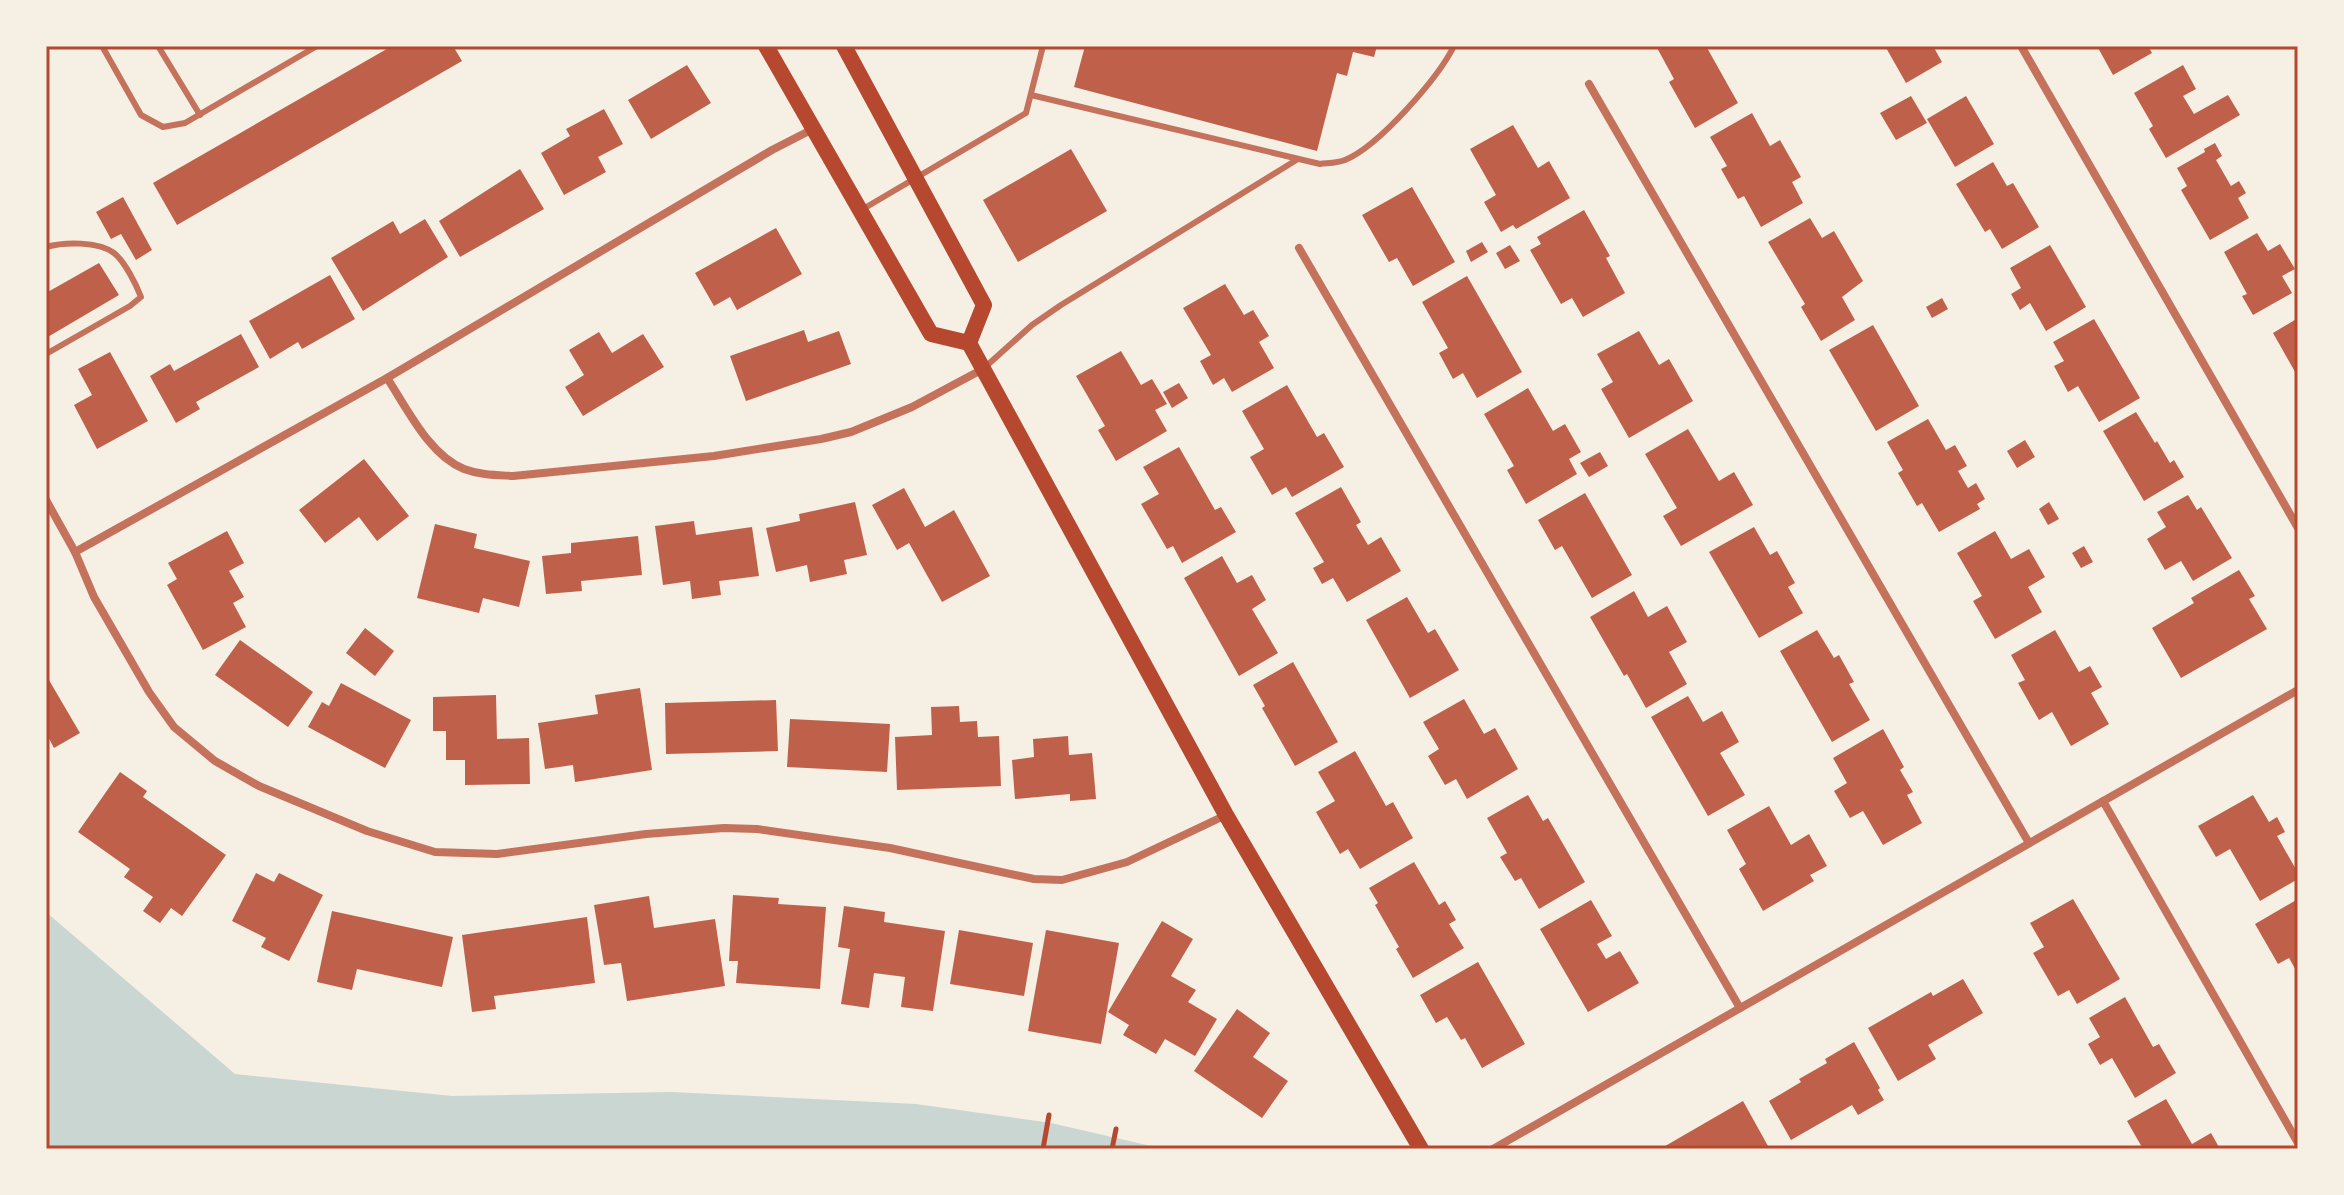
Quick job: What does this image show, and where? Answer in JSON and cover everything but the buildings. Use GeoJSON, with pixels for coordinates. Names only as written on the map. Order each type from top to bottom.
{"type":"FeatureCollection","features":[{"type":"Feature","properties":{"kind":"main road"},"geometry":{"type":"LineString","coordinates":[[766,46],[931,334],[969,343],[1226,815],[1421,1149]]}},
{"type":"Feature","properties":{"kind":"main road"},"geometry":{"type":"LineString","coordinates":[[844,46],[984,305],[969,343]]}},
{"type":"Feature","properties":{"kind":"street"},"geometry":{"type":"LineString","coordinates":[[2021,46],[2298,528]]}},
{"type":"Feature","properties":{"kind":"street"},"geometry":{"type":"LineString","coordinates":[[1589,84],[2029,843]]}},
{"type":"Feature","properties":{"kind":"street"},"geometry":{"type":"LineString","coordinates":[[75,552],[387,378],[772,150],[813,129]]}},
{"type":"Feature","properties":{"kind":"street"},"geometry":{"type":"LineString","coordinates":[[1299,248],[1740,1008]]}},
{"type":"Feature","properties":{"kind":"street"},"geometry":{"type":"LineString","coordinates":[[387,378],[441,454],[461,468],[485,475],[513,476],[714,456],[821,439],[851,432],[912,407],[983,369]]}},
{"type":"Feature","properties":{"kind":"street"},"geometry":{"type":"LineString","coordinates":[[46,500],[75,552],[94,597],[149,692],[174,727],[215,761],[259,786],[367,831],[435,852],[497,854],[646,834],[724,828],[757,829],[890,848],[1034,879],[1062,880],[1127,862],[1226,815]]}},
{"type":"Feature","properties":{"kind":"street"},"geometry":{"type":"LineString","coordinates":[[1493,1149],[2298,690]]}},
{"type":"Feature","properties":{"kind":"street"},"geometry":{"type":"LineString","coordinates":[[2103,801],[2298,1143]]}},
{"type":"Feature","properties":{"kind":"lane"},"geometry":{"type":"LineString","coordinates":[[102,46],[141,115],[163,127],[185,123],[317,46]]}},
{"type":"Feature","properties":{"kind":"lane"},"geometry":{"type":"LineString","coordinates":[[158,46],[200,115]]}},
{"type":"Feature","properties":{"kind":"lane"},"geometry":{"type":"LineString","coordinates":[[860,210],[1026,113],[1043,46]]}},
{"type":"Feature","properties":{"kind":"lane"},"geometry":{"type":"LineString","coordinates":[[1031,95],[1320,164],[1344,161],[1365,149],[1393,124],[1454,46]]}},
{"type":"Feature","properties":{"kind":"lane"},"geometry":{"type":"LineString","coordinates":[[983,369],[1032,325],[1061,305],[1298,159]]}},
{"type":"Feature","properties":{"kind":"lane"},"geometry":{"type":"LineString","coordinates":[[46,247],[89,245],[111,251],[118,256],[141,297],[46,354]]}},
{"type":"Feature","properties":{"kind":"path"},"geometry":{"type":"LineString","coordinates":[[1043,1149],[1049,1115]]}},
{"type":"Feature","properties":{"kind":"path"},"geometry":{"type":"LineString","coordinates":[[1112,1149],[1116,1129]]}},
{"type":"Feature","properties":{"kind":"shaded area"},"geometry":{"type":"Polygon","coordinates":[[[46,912],[235,1074],[452,1096],[671,1092],[916,1104],[1051,1123],[1164,1149],[46,1149],[46,912]]]}}]}
